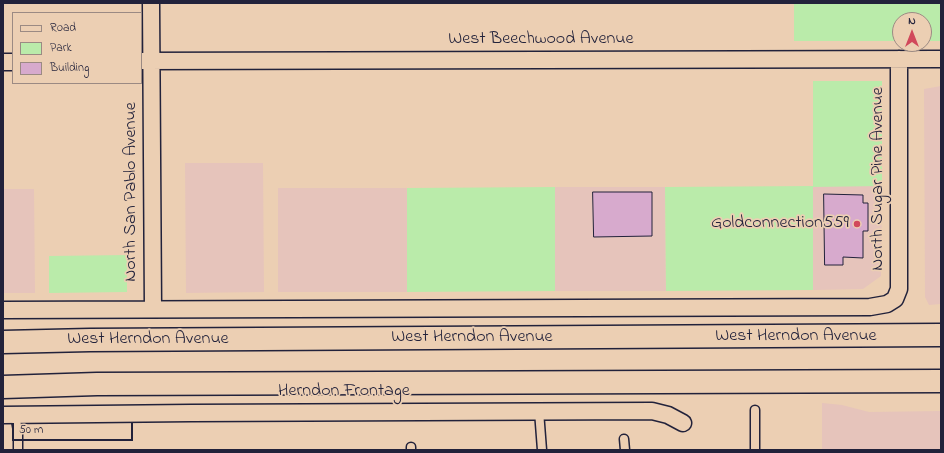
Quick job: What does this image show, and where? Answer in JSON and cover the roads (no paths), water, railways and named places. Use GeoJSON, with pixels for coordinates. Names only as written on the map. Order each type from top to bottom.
{"type":"FeatureCollection","features":[{"type":"Feature","properties":{"kind":"main road","name":"West Herndon Avenue"},"geometry":{"type":"LineString","coordinates":[[3,342],[90,340],[941,335]]}},
{"type":"Feature","properties":{"kind":"main road"},"geometry":{"type":"LineString","coordinates":[[3,387],[97,384],[941,381]]}},
{"type":"Feature","properties":{"kind":"street","name":"North San Pablo Avenue"},"geometry":{"type":"LineString","coordinates":[[151,3],[146,61],[153,310]]}},
{"type":"Feature","properties":{"kind":"street","name":"North Sugar Pine Avenue"},"geometry":{"type":"LineString","coordinates":[[895,299],[899,289],[899,59]]}},
{"type":"Feature","properties":{"kind":"street","name":"West Beechwood Avenue"},"geometry":{"type":"LineString","coordinates":[[146,61],[941,59]]}},
{"type":"Feature","properties":{"kind":"street","name":"West Herndon Avenue"},"geometry":{"type":"LineString","coordinates":[[3,310],[870,307],[887,304],[895,299]]}},
{"type":"Feature","properties":{"kind":"street","name":"Herndon Frontage"},"geometry":{"type":"LineString","coordinates":[[9,415],[652,411],[668,415],[683,423]]}},
{"type":"Feature","properties":{"kind":"lane"},"geometry":{"type":"LineString","coordinates":[[756,410],[756,450]]}},
{"type":"Feature","properties":{"kind":"lane"},"geometry":{"type":"LineString","coordinates":[[539,411],[542,450]]}},
{"type":"Feature","properties":{"kind":"lane"},"geometry":{"type":"LineString","coordinates":[[9,415],[18,431],[18,450]]}},
{"type":"Feature","properties":{"kind":"lane"},"geometry":{"type":"LineString","coordinates":[[624,439],[625,450]]}},
{"type":"Feature","properties":{"kind":"place","name":"Goldconnection559"},"geometry":{"type":"Point","coordinates":[857,224]}}]}
